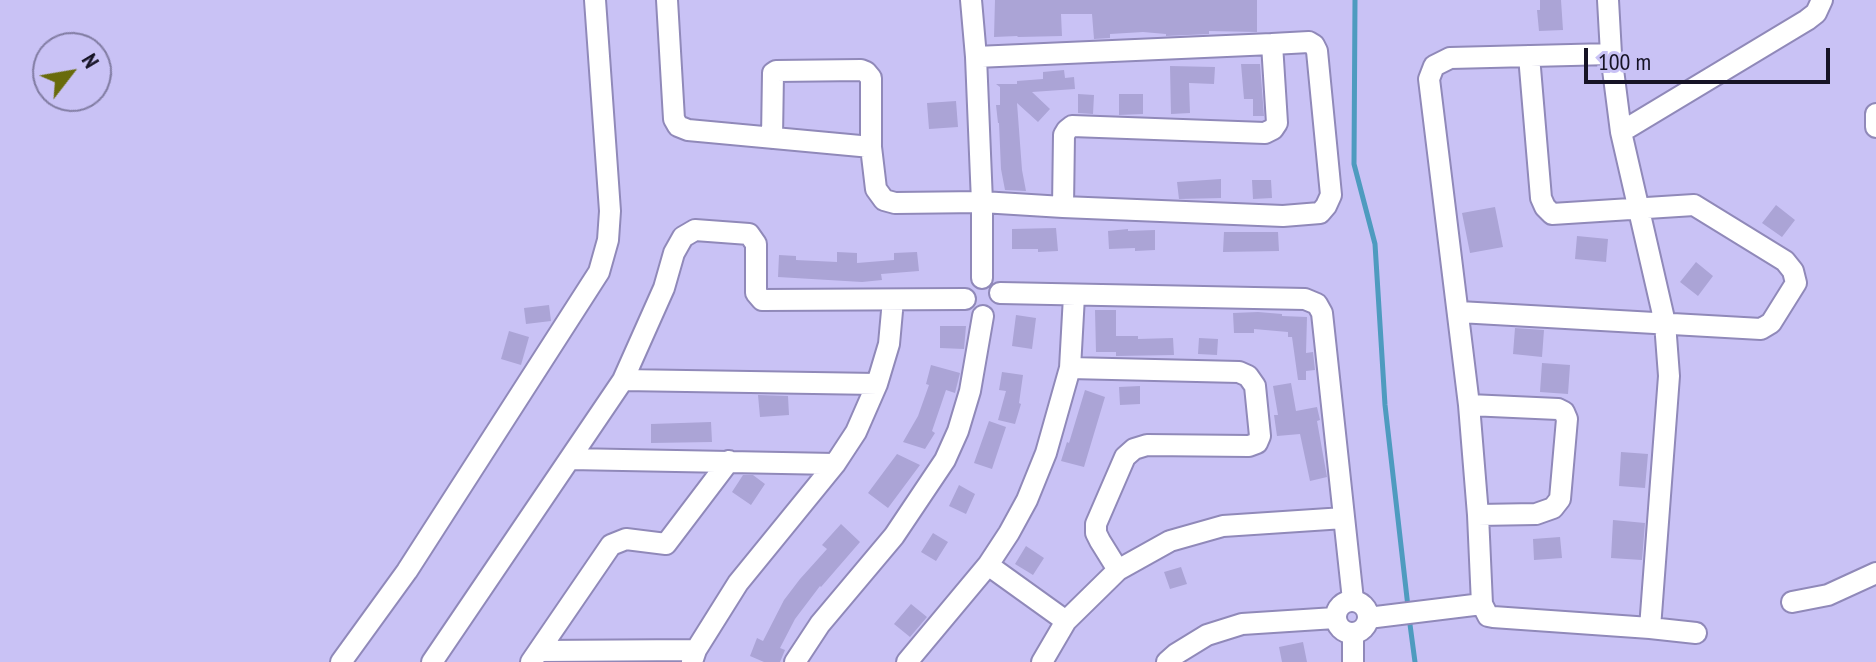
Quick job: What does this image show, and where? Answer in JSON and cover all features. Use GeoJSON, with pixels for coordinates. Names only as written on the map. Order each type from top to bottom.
{"type":"FeatureCollection","features":[{"type":"Feature","properties":{"kind":"street"},"geometry":{"type":"LineString","coordinates":[[341,662],[407,571],[599,272],[608,240],[610,211],[595,0]]}},
{"type":"Feature","properties":{"kind":"street"},"geometry":{"type":"LineString","coordinates":[[667,0],[674,119],[678,126],[688,130],[871,147]]}},
{"type":"Feature","properties":{"kind":"street"},"geometry":{"type":"LineString","coordinates":[[971,0],[982,202],[982,278]]}},
{"type":"Feature","properties":{"kind":"street"},"geometry":{"type":"LineString","coordinates":[[1608,0],[1621,132],[1665,323],[1669,376],[1650,628]]}},
{"type":"Feature","properties":{"kind":"street"},"geometry":{"type":"LineString","coordinates":[[1621,132],[1807,20],[1816,13],[1822,0]]}},
{"type":"Feature","properties":{"kind":"street"},"geometry":{"type":"LineString","coordinates":[[772,138],[773,73],[861,70],[871,78],[871,147],[876,189],[884,200],[895,203],[982,202],[1283,216],[1320,213],[1331,195],[1317,51],[1309,42],[976,57]]}},
{"type":"Feature","properties":{"kind":"street"},"geometry":{"type":"LineString","coordinates":[[1063,207],[1064,135],[1072,126],[1265,133],[1273,129],[1277,123],[1272,44]]}},
{"type":"Feature","properties":{"kind":"street"},"geometry":{"type":"LineString","coordinates":[[1611,54],[1450,58],[1434,66],[1429,79],[1469,405],[1482,604],[1488,616],[1493,617],[1696,633]]}},
{"type":"Feature","properties":{"kind":"street"},"geometry":{"type":"LineString","coordinates":[[1459,312],[1761,329],[1771,323],[1796,283],[1793,271],[1785,261],[1694,205],[1552,214],[1541,198],[1529,56]]}},
{"type":"Feature","properties":{"kind":"street"},"geometry":{"type":"LineString","coordinates":[[1876,114],[1876,127]]}},
{"type":"Feature","properties":{"kind":"street"},"geometry":{"type":"LineString","coordinates":[[432,662],[623,380],[683,237],[695,230],[749,234],[756,244],[756,293],[762,300],[965,299]]}},
{"type":"Feature","properties":{"kind":"street"},"geometry":{"type":"LineString","coordinates":[[982,278],[993,282],[1000,293],[1000,303],[994,312],[983,316],[971,310],[965,299],[967,289],[982,278]]}},
{"type":"Feature","properties":{"kind":"street"},"geometry":{"type":"LineString","coordinates":[[1000,293],[1305,299],[1317,304],[1322,313],[1353,600]]}},
{"type":"Feature","properties":{"kind":"street"},"geometry":{"type":"LineString","coordinates":[[907,662],[988,565],[1027,500],[1046,453],[1070,368],[1074,296]]}},
{"type":"Feature","properties":{"kind":"street"},"geometry":{"type":"LineString","coordinates":[[535,656],[694,656],[738,583],[835,464],[856,432],[877,384],[889,344],[893,300]]}},
{"type":"Feature","properties":{"kind":"street"},"geometry":{"type":"LineString","coordinates":[[795,662],[820,624],[894,536],[945,460],[970,391],[983,316]]}},
{"type":"Feature","properties":{"kind":"street"},"geometry":{"type":"LineString","coordinates":[[1070,368],[1239,372],[1248,376],[1255,386],[1260,436],[1257,443],[1249,446],[1147,445],[1134,449],[1125,457],[1096,524],[1096,533],[1118,570]]}},
{"type":"Feature","properties":{"kind":"street"},"geometry":{"type":"LineString","coordinates":[[623,380],[877,384]]}},
{"type":"Feature","properties":{"kind":"street"},"geometry":{"type":"LineString","coordinates":[[1469,405],[1558,409],[1564,412],[1567,419],[1560,499],[1553,508],[1536,514],[1478,515]]}},
{"type":"Feature","properties":{"kind":"street"},"geometry":{"type":"LineString","coordinates":[[570,459],[835,464]]}},
{"type":"Feature","properties":{"kind":"street"},"geometry":{"type":"LineString","coordinates":[[535,656],[611,545],[626,539],[666,544],[729,461]]}},
{"type":"Feature","properties":{"kind":"street"},"geometry":{"type":"LineString","coordinates":[[1042,662],[1066,621],[1118,570],[1170,541],[1223,526],[1344,518]]}},
{"type":"Feature","properties":{"kind":"street"},"geometry":{"type":"LineString","coordinates":[[988,565],[1066,621]]}},
{"type":"Feature","properties":{"kind":"street"},"geometry":{"type":"LineString","coordinates":[[1792,602],[1828,595],[1876,573]]}},
{"type":"Feature","properties":{"kind":"street"},"geometry":{"type":"LineString","coordinates":[[1353,662],[1368,622],[1365,608],[1358,602],[1342,603],[1335,618],[1343,630],[1368,622],[1482,604]]}},
{"type":"Feature","properties":{"kind":"street"},"geometry":{"type":"LineString","coordinates":[[1167,662],[1207,635],[1242,624],[1335,618]]}},
{"type":"Feature","properties":{"kind":"building"},"geometry":{"type":"Polygon","coordinates":[[[995,0],[1257,0],[1257,32],[1209,31],[1209,34],[1166,36],[1143,32],[1110,34],[1110,38],[1094,39],[1092,14],[1061,14],[1062,36],[994,37],[995,0]]]}},
{"type":"Feature","properties":{"kind":"building"},"geometry":{"type":"Polygon","coordinates":[[[1540,0],[1561,0],[1563,30],[1539,31],[1537,10],[1540,10],[1540,0]]]}},
{"type":"Feature","properties":{"kind":"building"},"geometry":{"type":"Polygon","coordinates":[[[1241,64],[1260,64],[1264,116],[1253,116],[1253,99],[1244,99],[1241,64]]]}},
{"type":"Feature","properties":{"kind":"building"},"geometry":{"type":"Polygon","coordinates":[[[1170,66],[1215,67],[1214,84],[1189,83],[1190,113],[1171,114],[1170,66]]]}},
{"type":"Feature","properties":{"kind":"building"},"geometry":{"type":"Polygon","coordinates":[[[1064,70],[1065,78],[1074,77],[1075,89],[1032,92],[1050,109],[1038,122],[1017,103],[1026,191],[1005,190],[996,105],[1000,105],[1000,87],[996,84],[1043,79],[1043,72],[1064,70]]]}},
{"type":"Feature","properties":{"kind":"building"},"geometry":{"type":"Polygon","coordinates":[[[1078,94],[1094,95],[1093,114],[1078,113],[1078,94]]]}},
{"type":"Feature","properties":{"kind":"building"},"geometry":{"type":"Polygon","coordinates":[[[1119,94],[1143,94],[1143,114],[1119,115],[1119,94]]]}},
{"type":"Feature","properties":{"kind":"building"},"geometry":{"type":"Polygon","coordinates":[[[956,101],[958,127],[929,129],[927,103],[956,101]]]}},
{"type":"Feature","properties":{"kind":"building"},"geometry":{"type":"Polygon","coordinates":[[[1221,179],[1221,198],[1179,199],[1177,182],[1221,179]]]}},
{"type":"Feature","properties":{"kind":"building"},"geometry":{"type":"Polygon","coordinates":[[[1252,180],[1271,180],[1272,198],[1253,199],[1252,180]]]}},
{"type":"Feature","properties":{"kind":"building"},"geometry":{"type":"Polygon","coordinates":[[[1776,205],[1795,220],[1782,237],[1762,223],[1776,205]]]}},
{"type":"Feature","properties":{"kind":"building"},"geometry":{"type":"Polygon","coordinates":[[[1495,207],[1503,247],[1470,253],[1462,213],[1495,207]]]}},
{"type":"Feature","properties":{"kind":"building"},"geometry":{"type":"Polygon","coordinates":[[[1056,228],[1058,251],[1012,249],[1012,229],[1056,228]]]}},
{"type":"Feature","properties":{"kind":"building"},"geometry":{"type":"Polygon","coordinates":[[[1155,230],[1155,250],[1109,249],[1108,231],[1155,230]]]}},
{"type":"Feature","properties":{"kind":"building"},"geometry":{"type":"Polygon","coordinates":[[[1224,232],[1278,232],[1279,251],[1223,252],[1224,232]]]}},
{"type":"Feature","properties":{"kind":"building"},"geometry":{"type":"Polygon","coordinates":[[[1577,236],[1608,239],[1606,262],[1575,259],[1577,236]]]}},
{"type":"Feature","properties":{"kind":"building"},"geometry":{"type":"Polygon","coordinates":[[[837,252],[857,253],[857,263],[894,260],[894,253],[917,252],[919,271],[881,274],[882,280],[862,282],[778,277],[779,255],[796,256],[796,260],[837,262],[837,252]]]}},
{"type":"Feature","properties":{"kind":"building"},"geometry":{"type":"Polygon","coordinates":[[[1696,262],[1713,276],[1698,296],[1680,282],[1696,262]]]}},
{"type":"Feature","properties":{"kind":"building"},"geometry":{"type":"Polygon","coordinates":[[[549,305],[551,321],[526,324],[524,308],[549,305]]]}},
{"type":"Feature","properties":{"kind":"building"},"geometry":{"type":"Polygon","coordinates":[[[1095,310],[1116,310],[1116,336],[1173,338],[1174,355],[1116,356],[1116,352],[1096,352],[1095,310]]]}},
{"type":"Feature","properties":{"kind":"building"},"geometry":{"type":"Polygon","coordinates":[[[1233,313],[1307,317],[1306,353],[1313,352],[1315,370],[1306,371],[1306,380],[1298,380],[1292,337],[1288,337],[1288,332],[1254,329],[1254,333],[1234,333],[1233,313]]]}},
{"type":"Feature","properties":{"kind":"building"},"geometry":{"type":"Polygon","coordinates":[[[1016,315],[1036,318],[1032,349],[1012,346],[1016,315]]]}},
{"type":"Feature","properties":{"kind":"building"},"geometry":{"type":"Polygon","coordinates":[[[940,326],[966,326],[964,349],[940,348],[940,326]]]}},
{"type":"Feature","properties":{"kind":"building"},"geometry":{"type":"Polygon","coordinates":[[[1515,328],[1544,330],[1542,357],[1513,354],[1515,328]]]}},
{"type":"Feature","properties":{"kind":"building"},"geometry":{"type":"Polygon","coordinates":[[[509,331],[529,337],[521,365],[501,359],[509,331]]]}},
{"type":"Feature","properties":{"kind":"building"},"geometry":{"type":"Polygon","coordinates":[[[1199,338],[1218,339],[1217,355],[1198,354],[1199,338]]]}},
{"type":"Feature","properties":{"kind":"building"},"geometry":{"type":"Polygon","coordinates":[[[1542,363],[1570,365],[1568,394],[1540,392],[1542,363]]]}},
{"type":"Feature","properties":{"kind":"building"},"geometry":{"type":"Polygon","coordinates":[[[931,365],[960,373],[955,393],[946,390],[932,431],[935,433],[925,449],[903,442],[918,416],[929,385],[926,384],[931,365]]]}},
{"type":"Feature","properties":{"kind":"building"},"geometry":{"type":"Polygon","coordinates":[[[1002,372],[1023,375],[1021,404],[1015,424],[998,420],[1006,391],[999,390],[1002,372]]]}},
{"type":"Feature","properties":{"kind":"building"},"geometry":{"type":"Polygon","coordinates":[[[1291,383],[1296,411],[1317,407],[1327,477],[1310,481],[1300,434],[1277,436],[1274,415],[1278,415],[1273,386],[1291,383]]]}},
{"type":"Feature","properties":{"kind":"building"},"geometry":{"type":"Polygon","coordinates":[[[1140,386],[1140,404],[1120,405],[1119,387],[1140,386]]]}},
{"type":"Feature","properties":{"kind":"building"},"geometry":{"type":"Polygon","coordinates":[[[1085,390],[1105,397],[1084,467],[1061,461],[1085,390]]]}},
{"type":"Feature","properties":{"kind":"building"},"geometry":{"type":"Polygon","coordinates":[[[758,395],[788,396],[789,415],[760,417],[758,395]]]}},
{"type":"Feature","properties":{"kind":"building"},"geometry":{"type":"Polygon","coordinates":[[[989,421],[1006,427],[992,469],[974,463],[989,421]]]}},
{"type":"Feature","properties":{"kind":"building"},"geometry":{"type":"Polygon","coordinates":[[[711,422],[712,442],[651,443],[651,424],[711,422]]]}},
{"type":"Feature","properties":{"kind":"building"},"geometry":{"type":"Polygon","coordinates":[[[1621,452],[1648,454],[1645,488],[1619,486],[1621,452]]]}},
{"type":"Feature","properties":{"kind":"building"},"geometry":{"type":"Polygon","coordinates":[[[897,454],[920,465],[888,508],[868,493],[897,454]]]}},
{"type":"Feature","properties":{"kind":"building"},"geometry":{"type":"Polygon","coordinates":[[[743,475],[753,475],[765,484],[751,505],[732,492],[743,475]]]}},
{"type":"Feature","properties":{"kind":"building"},"geometry":{"type":"Polygon","coordinates":[[[959,485],[975,494],[966,514],[949,506],[959,485]]]}},
{"type":"Feature","properties":{"kind":"building"},"geometry":{"type":"Polygon","coordinates":[[[1613,520],[1645,523],[1642,560],[1611,558],[1613,520]]]}},
{"type":"Feature","properties":{"kind":"building"},"geometry":{"type":"Polygon","coordinates":[[[841,524],[860,542],[795,619],[780,648],[785,650],[780,662],[764,662],[750,656],[757,638],[763,641],[784,600],[827,549],[822,545],[841,524]]]}},
{"type":"Feature","properties":{"kind":"building"},"geometry":{"type":"Polygon","coordinates":[[[933,533],[948,542],[936,561],[921,552],[933,533]]]}},
{"type":"Feature","properties":{"kind":"building"},"geometry":{"type":"Polygon","coordinates":[[[1560,537],[1562,558],[1534,560],[1533,539],[1560,537]]]}},
{"type":"Feature","properties":{"kind":"building"},"geometry":{"type":"Polygon","coordinates":[[[1026,546],[1044,558],[1033,575],[1015,564],[1026,546]]]}},
{"type":"Feature","properties":{"kind":"building"},"geometry":{"type":"Polygon","coordinates":[[[1181,567],[1187,584],[1170,589],[1164,572],[1181,567]]]}},
{"type":"Feature","properties":{"kind":"building"},"geometry":{"type":"Polygon","coordinates":[[[911,604],[927,617],[910,637],[894,624],[911,604]]]}},
{"type":"Feature","properties":{"kind":"building"},"geometry":{"type":"Polygon","coordinates":[[[1303,642],[1307,662],[1282,662],[1279,647],[1303,642]]]}},
{"type":"Feature","properties":{"kind":"waterway"},"geometry":{"type":"LineString","coordinates":[[1355,0],[1354,164],[1375,244],[1385,405],[1408,607]]}},
{"type":"Feature","properties":{"kind":"waterway"},"geometry":{"type":"LineString","coordinates":[[1409,617],[1415,662]]}}]}
